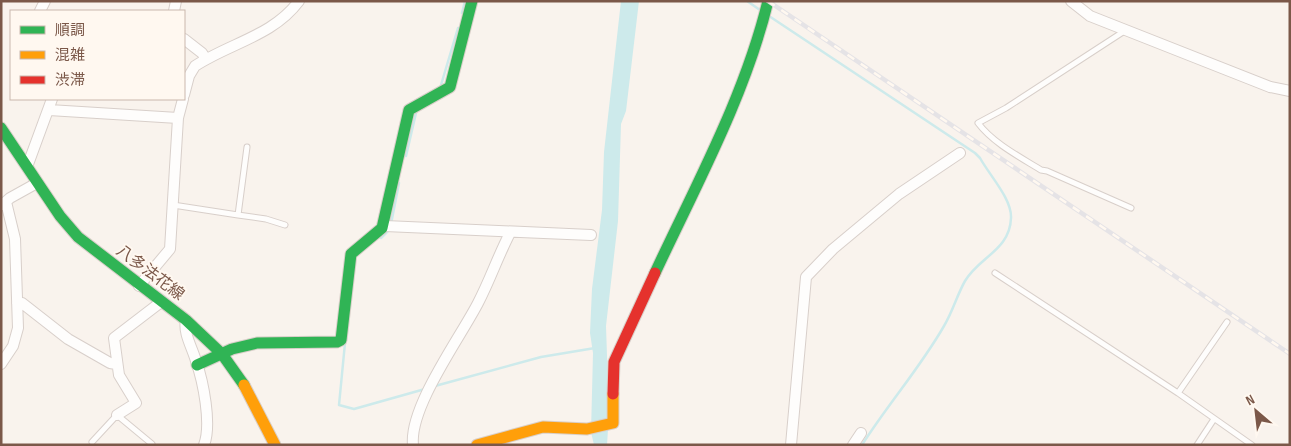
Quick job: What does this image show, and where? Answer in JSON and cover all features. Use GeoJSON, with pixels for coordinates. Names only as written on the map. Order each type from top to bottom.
{"type":"FeatureCollection","features":[{"type":"Feature","properties":{"kind":"street"},"geometry":{"type":"LineString","coordinates":[[185,91],[189,76],[195,66],[268,30],[284,18],[299,1]]}},
{"type":"Feature","properties":{"kind":"street"},"geometry":{"type":"LineString","coordinates":[[198,365],[232,349],[257,343],[337,342],[341,340],[351,254],[356,247],[378,234],[387,226],[410,110],[450,87],[472,1]]}},
{"type":"Feature","properties":{"kind":"street"},"geometry":{"type":"LineString","coordinates":[[1071,1],[1090,16],[1270,87],[1290,91]]}},
{"type":"Feature","properties":{"kind":"street"},"geometry":{"type":"LineString","coordinates":[[477,445],[542,427],[591,428],[613,423],[614,362],[738,92],[759,38],[766,9]]}},
{"type":"Feature","properties":{"kind":"street"},"geometry":{"type":"LineString","coordinates":[[185,40],[202,53],[206,59]]}},
{"type":"Feature","properties":{"kind":"street"},"geometry":{"type":"LineString","coordinates":[[27,167],[52,100]]}},
{"type":"Feature","properties":{"kind":"street"},"geometry":{"type":"LineString","coordinates":[[139,286],[170,249],[178,118],[183,100]]}},
{"type":"Feature","properties":{"kind":"street"},"geometry":{"type":"LineString","coordinates":[[49,110],[178,118]]}},
{"type":"Feature","properties":{"kind":"street","name":"八多法花線"},"geometry":{"type":"LineString","coordinates":[[1,128],[60,216],[78,237],[139,286],[186,320],[222,354],[241,379],[276,445]]}},
{"type":"Feature","properties":{"kind":"street"},"geometry":{"type":"LineString","coordinates":[[792,445],[806,277],[833,249],[899,194],[960,153]]}},
{"type":"Feature","properties":{"kind":"street"},"geometry":{"type":"LineString","coordinates":[[1,364],[13,346],[18,328],[15,239],[4,204],[37,183]]}},
{"type":"Feature","properties":{"kind":"street"},"geometry":{"type":"LineString","coordinates":[[387,226],[591,236]]}},
{"type":"Feature","properties":{"kind":"street"},"geometry":{"type":"LineString","coordinates":[[413,445],[412,430],[429,389],[481,298],[510,233]]}},
{"type":"Feature","properties":{"kind":"street"},"geometry":{"type":"LineString","coordinates":[[117,415],[136,404],[119,375],[114,338],[161,302]]}},
{"type":"Feature","properties":{"kind":"street"},"geometry":{"type":"LineString","coordinates":[[17,303],[22,303],[68,339],[110,363],[116,364]]}},
{"type":"Feature","properties":{"kind":"street"},"geometry":{"type":"LineString","coordinates":[[186,320],[184,328],[198,365],[204,397],[206,431],[204,445]]}},
{"type":"Feature","properties":{"kind":"street"},"geometry":{"type":"LineString","coordinates":[[853,445],[861,433]]}},
{"type":"Feature","properties":{"kind":"lane"},"geometry":{"type":"LineString","coordinates":[[1126,29],[1123,34],[1066,67],[1065,71],[978,123],[1008,149],[1041,170],[1131,208]]}},
{"type":"Feature","properties":{"kind":"lane"},"geometry":{"type":"LineString","coordinates":[[238,215],[247,147]]}},
{"type":"Feature","properties":{"kind":"lane"},"geometry":{"type":"LineString","coordinates":[[173,205],[266,219],[285,225]]}},
{"type":"Feature","properties":{"kind":"lane"},"geometry":{"type":"LineString","coordinates":[[995,273],[1178,393],[1252,445]]}},
{"type":"Feature","properties":{"kind":"lane"},"geometry":{"type":"LineString","coordinates":[[1178,393],[1227,322]]}},
{"type":"Feature","properties":{"kind":"lane"},"geometry":{"type":"LineString","coordinates":[[92,442],[117,415],[152,444]]}},
{"type":"Feature","properties":{"kind":"lane"},"geometry":{"type":"LineString","coordinates":[[1197,445],[1214,419]]}},
{"type":"Feature","properties":{"kind":"water"},"geometry":{"type":"Polygon","coordinates":[[[621,1],[639,1],[626,111],[621,124],[618,221],[606,326],[609,414],[607,445],[594,445],[591,432],[593,353],[590,333],[592,289],[602,210],[604,152],[621,1]]]}},
{"type":"Feature","properties":{"kind":"waterway"},"geometry":{"type":"LineString","coordinates":[[462,13],[465,1]]}},
{"type":"Feature","properties":{"kind":"waterway"},"geometry":{"type":"LineString","coordinates":[[747,1],[760,10]]}},
{"type":"Feature","properties":{"kind":"waterway"},"geometry":{"type":"LineString","coordinates":[[769,16],[975,153],[1000,188],[1010,211],[1009,229],[1000,246],[965,281],[935,341],[862,445]]}},
{"type":"Feature","properties":{"kind":"waterway"},"geometry":{"type":"LineString","coordinates":[[441,85],[458,28]]}},
{"type":"Feature","properties":{"kind":"waterway"},"geometry":{"type":"LineString","coordinates":[[406,156],[416,113]]}},
{"type":"Feature","properties":{"kind":"waterway"},"geometry":{"type":"LineString","coordinates":[[391,224],[399,183]]}},
{"type":"Feature","properties":{"kind":"waterway"},"geometry":{"type":"LineString","coordinates":[[381,238],[389,230]]}},
{"type":"Feature","properties":{"kind":"waterway"},"geometry":{"type":"LineString","coordinates":[[345,343],[339,405],[354,409],[425,389]]}},
{"type":"Feature","properties":{"kind":"waterway"},"geometry":{"type":"LineString","coordinates":[[435,386],[541,357],[595,348]]}},
{"type":"Feature","properties":{"kind":"railway"},"geometry":{"type":"LineString","coordinates":[[768,1],[1290,354]]}},
{"type":"Feature","properties":{"kind":"traffic: fast"},"geometry":{"type":"LineString","coordinates":[[197,365],[232,349],[257,343],[337,342],[341,340],[351,254],[382,228],[409,110],[450,87],[472,1]]}},
{"type":"Feature","properties":{"kind":"traffic: fast"},"geometry":{"type":"LineString","coordinates":[[655,273],[733,106],[758,36],[768,1]]}},
{"type":"Feature","properties":{"kind":"traffic: fast"},"geometry":{"type":"LineString","coordinates":[[1,128],[60,216],[78,237],[186,320],[222,354],[244,385]]}},
{"type":"Feature","properties":{"kind":"traffic: slow"},"geometry":{"type":"LineString","coordinates":[[244,385],[275,445]]}},
{"type":"Feature","properties":{"kind":"traffic: slow"},"geometry":{"type":"LineString","coordinates":[[477,445],[543,427],[587,429],[613,423],[613,394]]}},
{"type":"Feature","properties":{"kind":"traffic: jam"},"geometry":{"type":"LineString","coordinates":[[613,394],[614,362],[655,273]]}}]}
